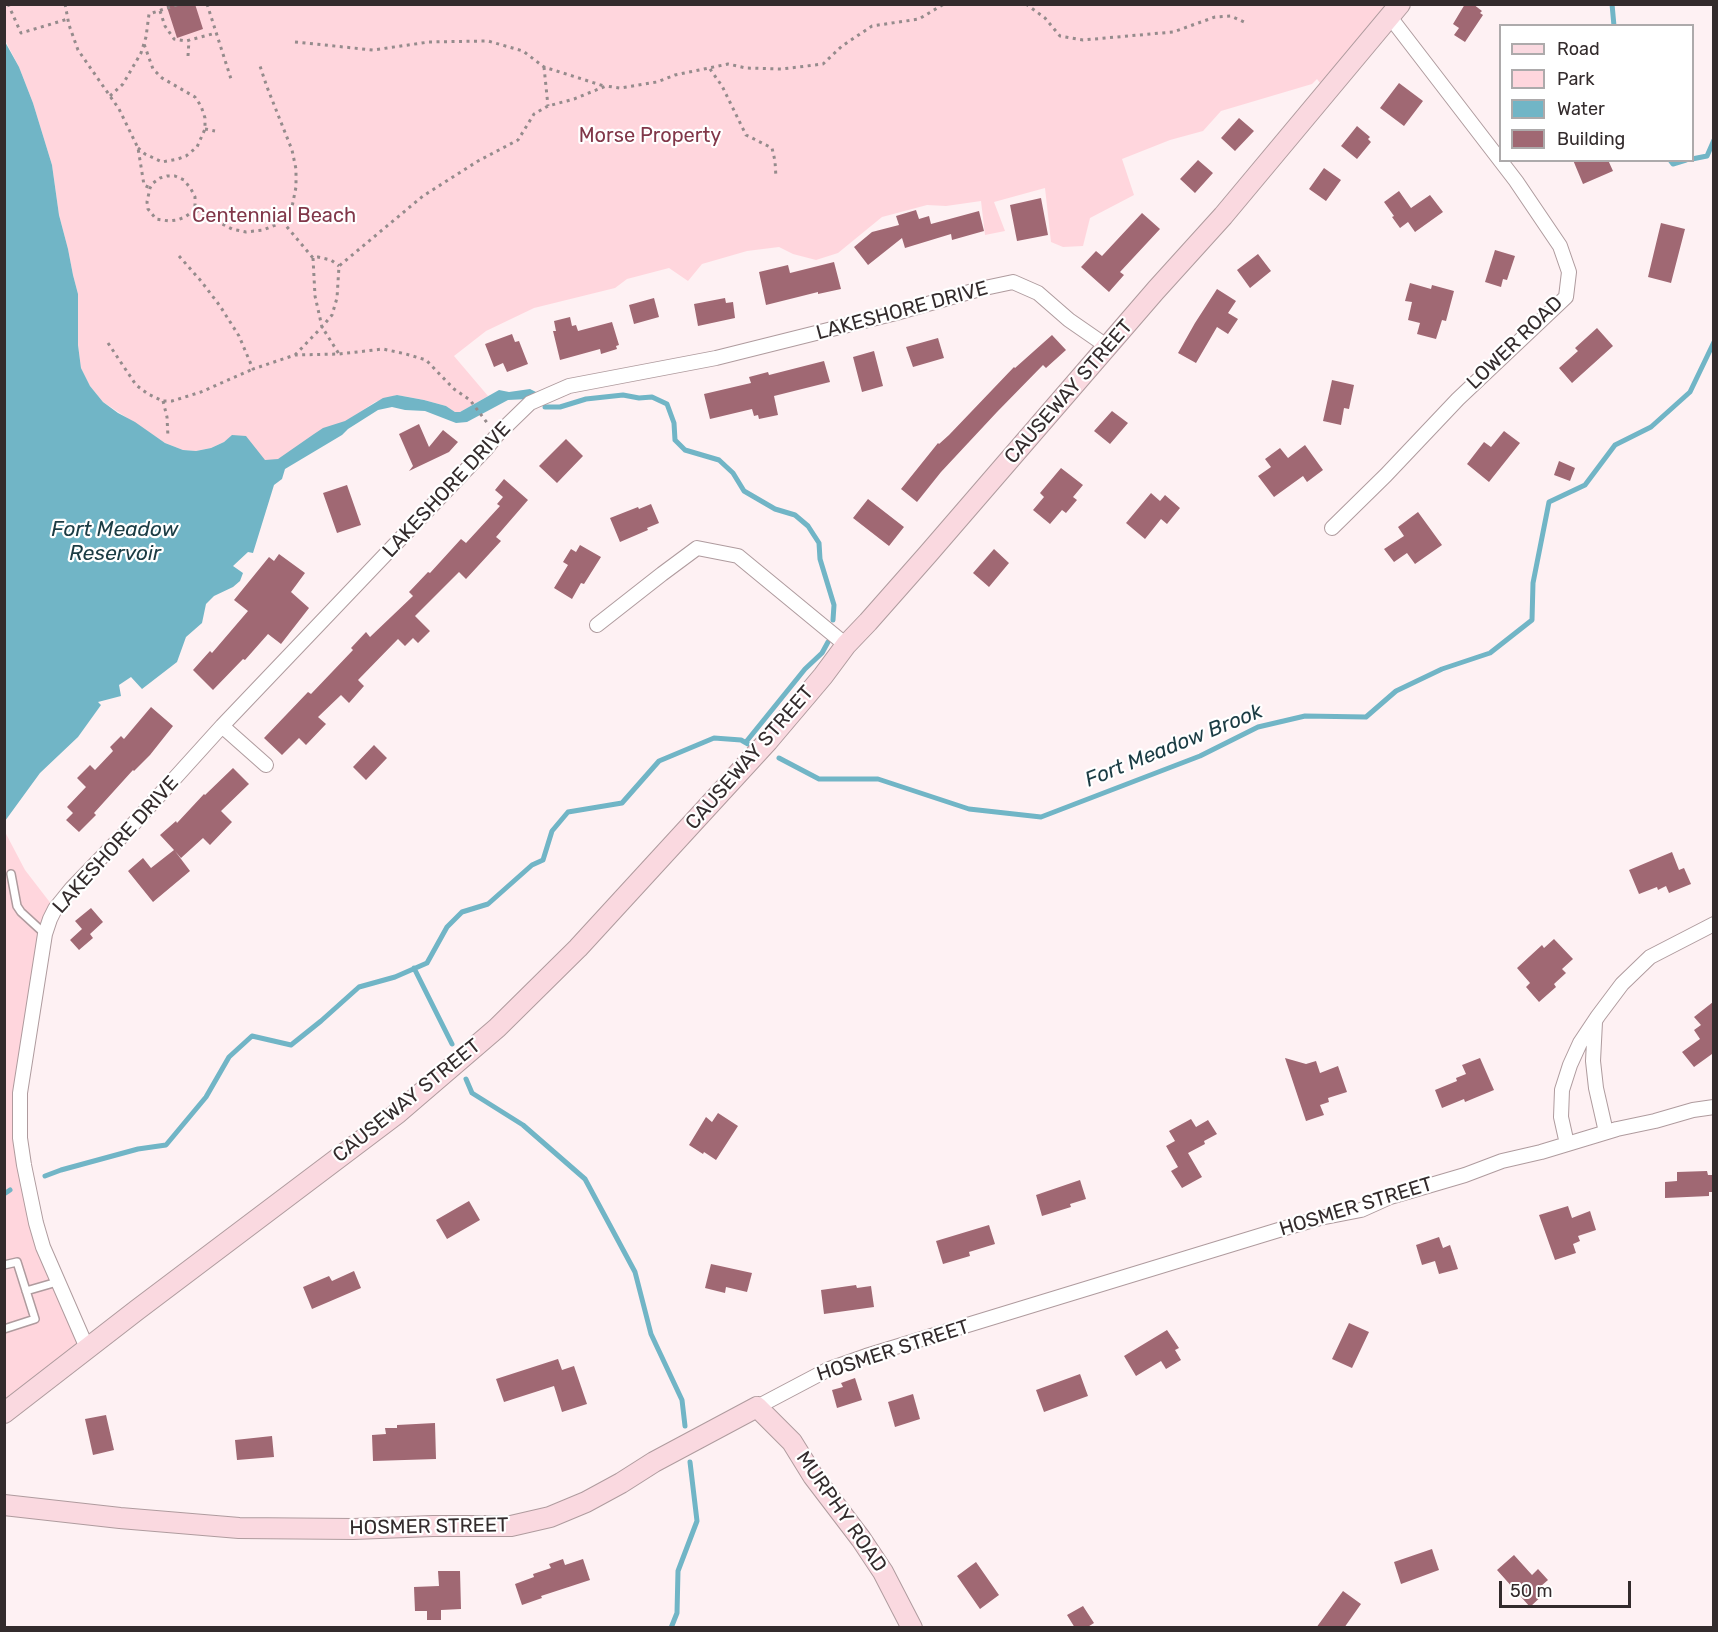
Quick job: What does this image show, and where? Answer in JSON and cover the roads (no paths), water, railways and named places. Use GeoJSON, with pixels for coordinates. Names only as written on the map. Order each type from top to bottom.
{"type":"FeatureCollection","features":[{"type":"Feature","properties":{"kind":"street","name":"CAUSEWAY STREET"},"geometry":{"type":"LineString","coordinates":[[4,1413],[398,1113],[496,1028],[578,948],[754,757],[823,676],[846,645],[1223,216],[1395,11]]}},
{"type":"Feature","properties":{"kind":"street","name":"LOWER ROAD"},"geometry":{"type":"LineString","coordinates":[[1395,11],[1499,157]]}},
{"type":"Feature","properties":{"kind":"street","name":"LOWER ROAD"},"geometry":{"type":"LineString","coordinates":[[1332,528],[1458,399],[1566,297],[1569,272],[1560,246],[1502,162]]}},
{"type":"Feature","properties":{"kind":"street","name":"LAKESHORE DRIVE"},"geometry":{"type":"LineString","coordinates":[[87,1348],[57,1282],[36,1223],[24,1165],[20,1116],[20,1093],[45,934],[55,909],[222,726],[486,449],[496,435],[530,403],[569,386],[716,358],[1013,282],[1038,293],[1070,320],[1108,347]]}},
{"type":"Feature","properties":{"kind":"street"},"geometry":{"type":"LineString","coordinates":[[597,626],[698,548],[738,556],[846,645]]}},
{"type":"Feature","properties":{"kind":"street"},"geometry":{"type":"LineString","coordinates":[[222,726],[266,765]]}},
{"type":"Feature","properties":{"kind":"street"},"geometry":{"type":"LineString","coordinates":[[1567,1144],[1561,1117],[1562,1090],[1580,1043],[1622,984],[1650,957],[1713,924]]}},
{"type":"Feature","properties":{"kind":"street"},"geometry":{"type":"LineString","coordinates":[[1595,1022],[1593,1060],[1596,1088],[1606,1132]]}},
{"type":"Feature","properties":{"kind":"street","name":"HOSMER STREET"},"geometry":{"type":"LineString","coordinates":[[4,1505],[239,1528],[363,1529],[511,1526],[550,1517],[586,1502],[654,1462],[829,1369],[1282,1229],[1320,1218],[1361,1210],[1389,1197],[1465,1175],[1502,1161],[1606,1132],[1713,1107]]}},
{"type":"Feature","properties":{"kind":"street","name":"MURPHY ROAD"},"geometry":{"type":"LineString","coordinates":[[757,1407],[792,1442],[813,1476],[866,1547],[883,1572],[912,1628]]}},
{"type":"Feature","properties":{"kind":"lane"},"geometry":{"type":"LineString","coordinates":[[11,874],[17,906],[45,934]]}},
{"type":"Feature","properties":{"kind":"lane"},"geometry":{"type":"LineString","coordinates":[[4,1266],[17,1262],[35,1319],[4,1329]]}},
{"type":"Feature","properties":{"kind":"lane"},"geometry":{"type":"LineString","coordinates":[[26,1291],[57,1282]]}},
{"type":"Feature","properties":{"kind":"water","name":"Fort Meadow Reservoir"},"geometry":{"type":"Polygon","coordinates":[[[4,40],[19,67],[33,103],[52,165],[59,215],[78,294],[78,345],[81,368],[90,386],[103,402],[118,413],[165,443],[183,450],[196,451],[211,448],[232,435],[246,436],[265,460],[278,459],[323,428],[345,421],[383,398],[397,395],[424,400],[460,412],[499,390],[509,392],[530,389],[540,394],[528,399],[508,400],[467,422],[456,423],[425,411],[392,407],[378,410],[342,435],[285,469],[282,479],[274,485],[253,553],[248,552],[233,566],[243,573],[240,581],[214,596],[206,604],[202,623],[186,637],[177,662],[142,689],[131,677],[119,685],[121,696],[98,702],[101,705],[78,737],[40,773],[5,821],[4,40]]]}},
{"type":"Feature","properties":{"kind":"waterway","name":"Fort Meadow Brook"},"geometry":{"type":"LineString","coordinates":[[1612,4],[1614,24]]}},
{"type":"Feature","properties":{"kind":"waterway","name":"Fort Meadow Brook"},"geometry":{"type":"LineString","coordinates":[[1694,159],[1707,156],[1714,140]]}},
{"type":"Feature","properties":{"kind":"waterway","name":"Fort Meadow Brook"},"geometry":{"type":"LineString","coordinates":[[1672,162],[1673,164],[1680,162]]}},
{"type":"Feature","properties":{"kind":"waterway","name":"Fort Meadow Brook"},"geometry":{"type":"LineString","coordinates":[[779,758],[819,779],[878,779],[969,809],[1041,817],[1200,756],[1258,727],[1305,716],[1366,717],[1396,691],[1442,669],[1490,653],[1532,620],[1533,583],[1549,502],[1585,485],[1615,445],[1651,427],[1690,392],[1714,342]]}},
{"type":"Feature","properties":{"kind":"waterway"},"geometry":{"type":"LineString","coordinates":[[545,407],[560,407],[586,399],[623,395],[639,398],[652,397],[667,404],[674,423],[675,440],[685,450],[719,460],[733,473],[744,491],[775,509],[795,515],[808,526],[819,543],[820,559],[834,605],[833,620]]}},
{"type":"Feature","properties":{"kind":"waterway"},"geometry":{"type":"LineString","coordinates":[[746,742],[805,669],[822,653],[828,642]]}},
{"type":"Feature","properties":{"kind":"waterway","name":"Fort Meadow Brook"},"geometry":{"type":"LineString","coordinates":[[45,1176],[138,1149],[166,1145],[206,1097],[229,1057],[252,1036],[291,1045],[359,987],[395,977],[427,963],[447,927],[462,912],[488,904],[532,865],[543,860],[552,831],[568,812],[622,803],[659,761],[714,738],[741,740],[748,744]]}},
{"type":"Feature","properties":{"kind":"waterway"},"geometry":{"type":"LineString","coordinates":[[414,968],[452,1044]]}},
{"type":"Feature","properties":{"kind":"waterway"},"geometry":{"type":"LineString","coordinates":[[466,1079],[472,1093],[523,1125],[585,1179],[635,1272],[651,1334],[682,1400],[685,1426]]}},
{"type":"Feature","properties":{"kind":"waterway","name":"Fort Meadow Brook"},"geometry":{"type":"LineString","coordinates":[[4,1194],[10,1190]]}},
{"type":"Feature","properties":{"kind":"waterway"},"geometry":{"type":"LineString","coordinates":[[671,1628],[677,1613],[678,1571],[697,1521],[690,1462]]}},
{"type":"Feature","properties":{"kind":"park label","name":"Morse Property"},"geometry":{"type":"Point","coordinates":[650,136]}},
{"type":"Feature","properties":{"kind":"park label","name":"Centennial Beach"},"geometry":{"type":"Point","coordinates":[274,216]}}]}
